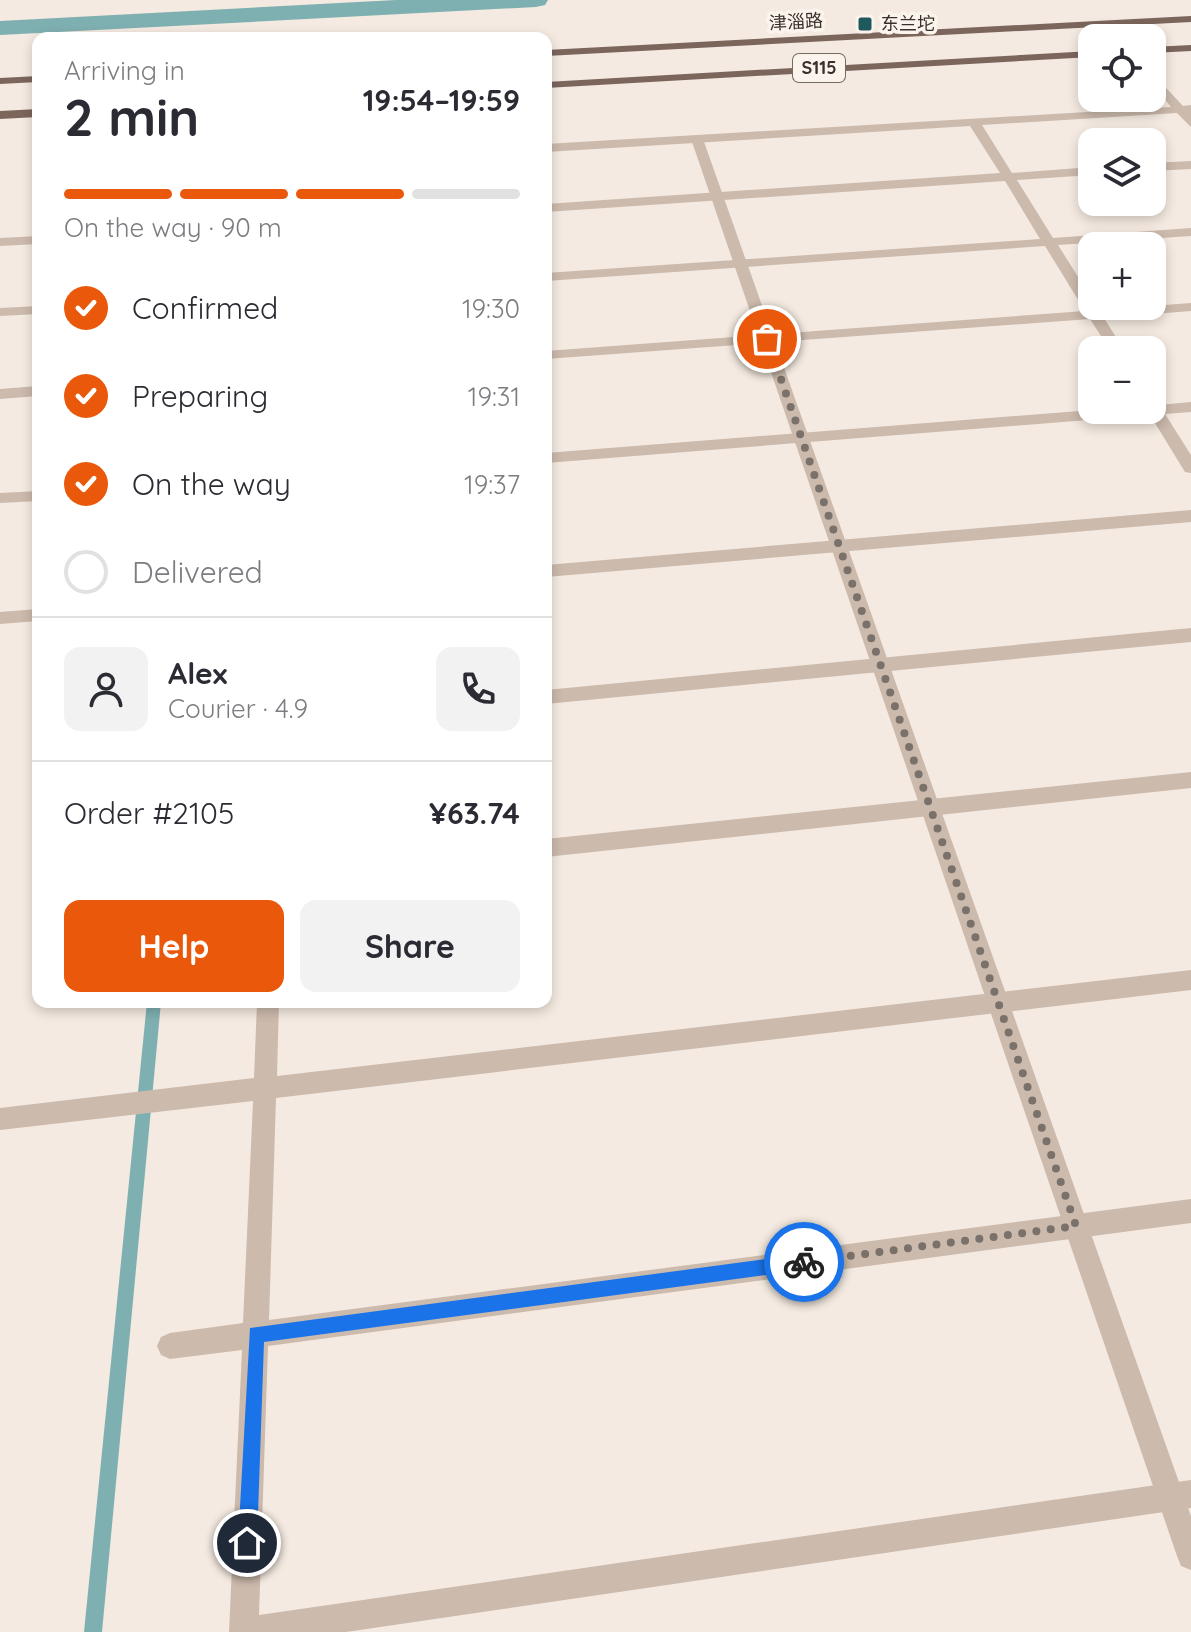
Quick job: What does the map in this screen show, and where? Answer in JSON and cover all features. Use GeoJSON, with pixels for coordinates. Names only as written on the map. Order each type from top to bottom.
{"type":"FeatureCollection","features":[{"type":"Feature","properties":{"kind":"main road","name":"津淄路"},"geometry":{"type":"LineString","coordinates":[[1108,24],[1191,19]]}},
{"type":"Feature","properties":{"kind":"main road","name":"津淄路"},"geometry":{"type":"LineString","coordinates":[[552,53],[1078,26]]}},
{"type":"Feature","properties":{"kind":"main road"},"geometry":{"type":"LineString","coordinates":[[1166,49],[1191,48]]}},
{"type":"Feature","properties":{"kind":"main road","name":"S115"},"geometry":{"type":"LineString","coordinates":[[552,85],[1078,55]]}},
{"type":"Feature","properties":{"kind":"main road"},"geometry":{"type":"LineString","coordinates":[[0,81],[32,79]]}},
{"type":"Feature","properties":{"kind":"main road"},"geometry":{"type":"LineString","coordinates":[[0,115],[32,113]]}},
{"type":"Feature","properties":{"kind":"street"},"geometry":{"type":"LineString","coordinates":[[1166,90],[1185,109],[1191,123]]}},
{"type":"Feature","properties":{"kind":"street"},"geometry":{"type":"LineString","coordinates":[[552,148],[1185,109]]}},
{"type":"Feature","properties":{"kind":"street"},"geometry":{"type":"LineString","coordinates":[[974,122],[1078,288]]}},
{"type":"Feature","properties":{"kind":"street"},"geometry":{"type":"LineString","coordinates":[[697,139],[1076,1226],[1181,1496],[1191,1556]]}},
{"type":"Feature","properties":{"kind":"street"},"geometry":{"type":"LineString","coordinates":[[1166,166],[1191,165]]}},
{"type":"Feature","properties":{"kind":"street"},"geometry":{"type":"LineString","coordinates":[[552,208],[1078,172]]}},
{"type":"Feature","properties":{"kind":"street"},"geometry":{"type":"LineString","coordinates":[[552,277],[1191,232]]}},
{"type":"Feature","properties":{"kind":"street"},"geometry":{"type":"LineString","coordinates":[[0,242],[32,240]]}},
{"type":"Feature","properties":{"kind":"street"},"geometry":{"type":"LineString","coordinates":[[1166,309],[1191,307]]}},
{"type":"Feature","properties":{"kind":"street"},"geometry":{"type":"LineString","coordinates":[[0,312],[32,310]]}},
{"type":"Feature","properties":{"kind":"street"},"geometry":{"type":"LineString","coordinates":[[552,355],[1078,315]]}},
{"type":"Feature","properties":{"kind":"street"},"geometry":{"type":"LineString","coordinates":[[0,394],[32,391]]}},
{"type":"Feature","properties":{"kind":"street"},"geometry":{"type":"LineString","coordinates":[[1166,408],[1191,407]]}},
{"type":"Feature","properties":{"kind":"street"},"geometry":{"type":"LineString","coordinates":[[552,458],[1078,415]]}},
{"type":"Feature","properties":{"kind":"street"},"geometry":{"type":"LineString","coordinates":[[1162,424],[1191,468]]}},
{"type":"Feature","properties":{"kind":"street"},"geometry":{"type":"LineString","coordinates":[[0,498],[32,496]]}},
{"type":"Feature","properties":{"kind":"street"},"geometry":{"type":"LineString","coordinates":[[552,570],[1191,516]]}},
{"type":"Feature","properties":{"kind":"street"},"geometry":{"type":"LineString","coordinates":[[0,618],[32,615]]}},
{"type":"Feature","properties":{"kind":"street"},"geometry":{"type":"LineString","coordinates":[[552,696],[1191,635]]}},
{"type":"Feature","properties":{"kind":"street"},"geometry":{"type":"LineString","coordinates":[[552,847],[1191,780]]}},
{"type":"Feature","properties":{"kind":"street"},"geometry":{"type":"LineString","coordinates":[[0,1119],[1191,980]]}},
{"type":"Feature","properties":{"kind":"street"},"geometry":{"type":"LineString","coordinates":[[268,1008],[245,1632],[1181,1496]]}},
{"type":"Feature","properties":{"kind":"street"},"geometry":{"type":"LineString","coordinates":[[170,1346],[1191,1211]]}},
{"type":"Feature","properties":{"kind":"waterway"},"geometry":{"type":"LineString","coordinates":[[0,28],[536,0]]}},
{"type":"Feature","properties":{"kind":"waterway"},"geometry":{"type":"LineString","coordinates":[[93,1632],[153,1008]]}},
{"type":"Feature","properties":{"kind":"way so far"},"geometry":{"type":"LineString","coordinates":[[767,339],[1076,1226],[804,1262]]}},
{"type":"Feature","properties":{"kind":"place","name":"东兰坨"},"geometry":{"type":"Point","coordinates":[865,24]}},
{"type":"Feature","properties":{"kind":"route"},"geometry":{"type":"LineString","coordinates":[[247,1543],[256,1334],[804,1262]]}}]}
